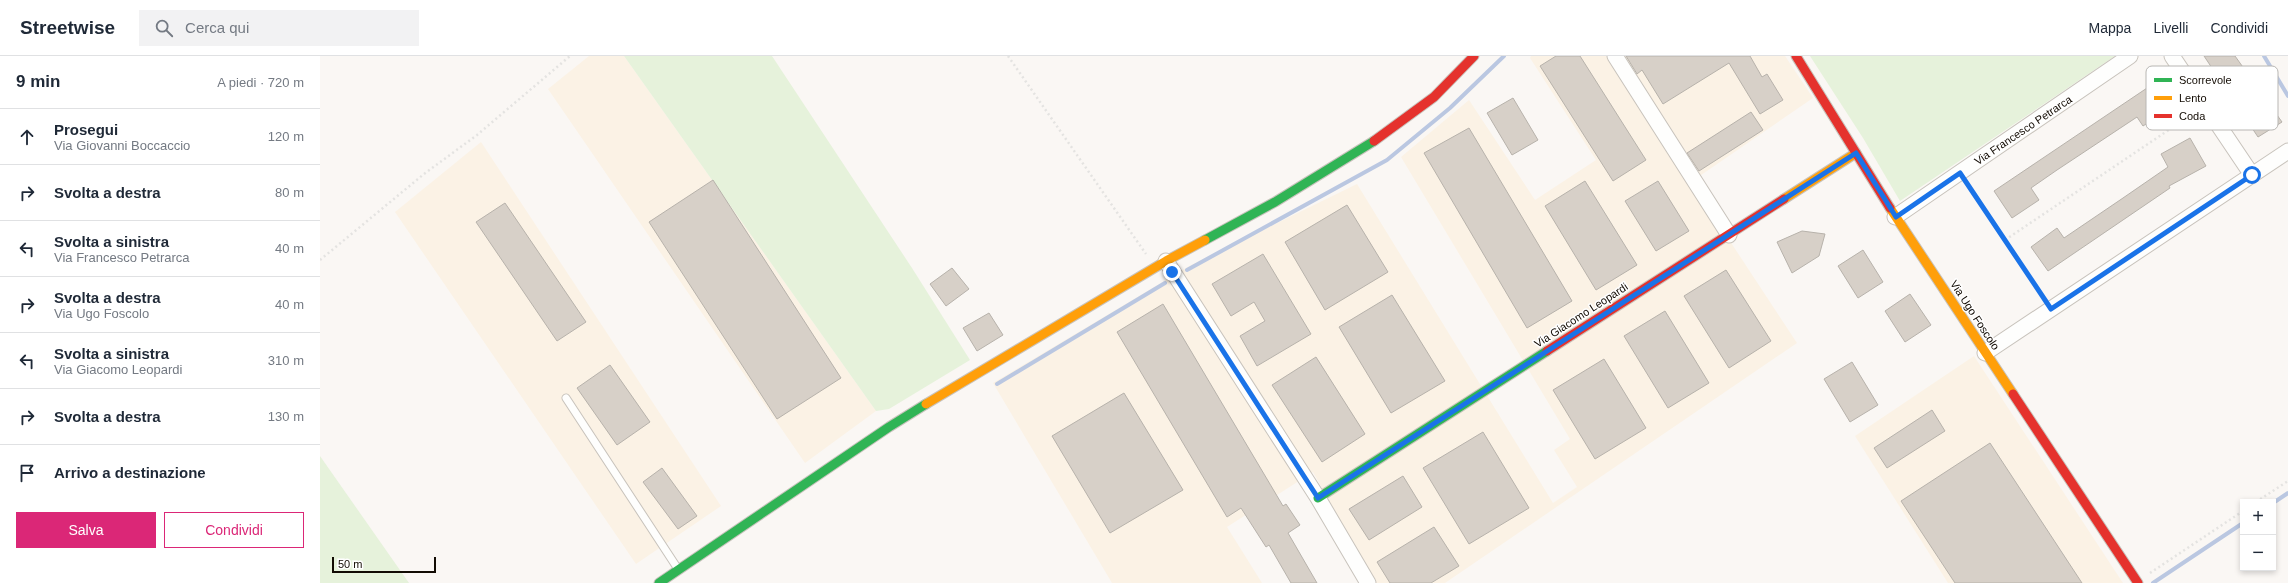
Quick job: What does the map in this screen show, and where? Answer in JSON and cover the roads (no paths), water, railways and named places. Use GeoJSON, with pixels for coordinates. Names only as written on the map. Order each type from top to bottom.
{"type":"FeatureCollection","features":[{"type":"Feature","properties":{"kind":"street"},"geometry":{"type":"LineString","coordinates":[[659,583],[679,571],[889,428],[990,365],[1161,264],[1275,202],[1361,151],[1434,97],[1474,56]]}},
{"type":"Feature","properties":{"kind":"street"},"geometry":{"type":"LineString","coordinates":[[1615,56],[1729,235]]}},
{"type":"Feature","properties":{"kind":"street","name":"Via Ugo Foscolo"},"geometry":{"type":"LineString","coordinates":[[1796,56],[1896,217],[2138,582]]}},
{"type":"Feature","properties":{"kind":"street","name":"Via Francesco Petrarca"},"geometry":{"type":"LineString","coordinates":[[1896,217],[2130,56]]}},
{"type":"Feature","properties":{"kind":"street"},"geometry":{"type":"LineString","coordinates":[[2172,56],[2179,66]]}},
{"type":"Feature","properties":{"kind":"street"},"geometry":{"type":"LineString","coordinates":[[2222,130],[2252,175]]}},
{"type":"Feature","properties":{"kind":"street"},"geometry":{"type":"LineString","coordinates":[[1985,353],[2288,151]]}},
{"type":"Feature","properties":{"kind":"street","name":"Via Giacomo Leopardi"},"geometry":{"type":"LineString","coordinates":[[1318,498],[1856,153]]}},
{"type":"Feature","properties":{"kind":"street"},"geometry":{"type":"LineString","coordinates":[[1161,264],[1318,498],[1368,583]]}},
{"type":"Feature","properties":{"kind":"lane"},"geometry":{"type":"LineString","coordinates":[[566,398],[679,571]]}},
{"type":"Feature","properties":{"kind":"waterway"},"geometry":{"type":"LineString","coordinates":[[1187,270],[1387,160],[1450,108],[1504,56]]}},
{"type":"Feature","properties":{"kind":"waterway"},"geometry":{"type":"LineString","coordinates":[[2264,56],[2270,66]]}},
{"type":"Feature","properties":{"kind":"waterway"},"geometry":{"type":"LineString","coordinates":[[2278,79],[2288,96]]}},
{"type":"Feature","properties":{"kind":"waterway"},"geometry":{"type":"LineString","coordinates":[[997,384],[1165,283]]}},
{"type":"Feature","properties":{"kind":"waterway"},"geometry":{"type":"LineString","coordinates":[[2276,501],[2288,493]]}},
{"type":"Feature","properties":{"kind":"waterway"},"geometry":{"type":"LineString","coordinates":[[2153,583],[2240,525]]}}]}
